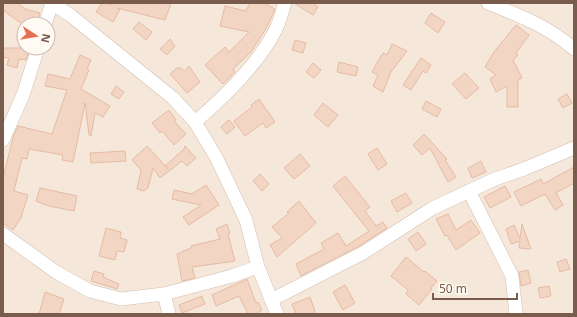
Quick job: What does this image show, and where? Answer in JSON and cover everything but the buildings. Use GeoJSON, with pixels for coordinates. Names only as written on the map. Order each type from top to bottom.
{"type":"FeatureCollection","features":[{"type":"Feature","properties":{"kind":"street"},"geometry":{"type":"LineString","coordinates":[[48,16],[52,3],[70,15],[173,98],[195,122],[216,157],[246,220],[258,267],[277,314]]}},
{"type":"Feature","properties":{"kind":"street"},"geometry":{"type":"LineString","coordinates":[[195,122],[255,61],[276,28],[285,3]]}},
{"type":"Feature","properties":{"kind":"street"},"geometry":{"type":"LineString","coordinates":[[488,3],[543,26],[560,36],[574,49]]}},
{"type":"Feature","properties":{"kind":"street"},"geometry":{"type":"LineString","coordinates":[[3,140],[23,95],[35,56]]}},
{"type":"Feature","properties":{"kind":"street"},"geometry":{"type":"LineString","coordinates":[[271,300],[363,253],[433,208],[469,190],[574,148]]}},
{"type":"Feature","properties":{"kind":"street"},"geometry":{"type":"LineString","coordinates":[[469,190],[512,276],[516,314]]}},
{"type":"Feature","properties":{"kind":"street"},"geometry":{"type":"LineString","coordinates":[[3,234],[56,272],[90,291],[121,299],[164,294],[232,276],[258,267]]}},
{"type":"Feature","properties":{"kind":"street"},"geometry":{"type":"LineString","coordinates":[[164,294],[169,314]]}},
{"type":"Feature","properties":{"kind":"shaded area"},"geometry":{"type":"Polygon","coordinates":[[[3,3],[574,3],[574,314],[3,314],[3,3]]]}}]}
